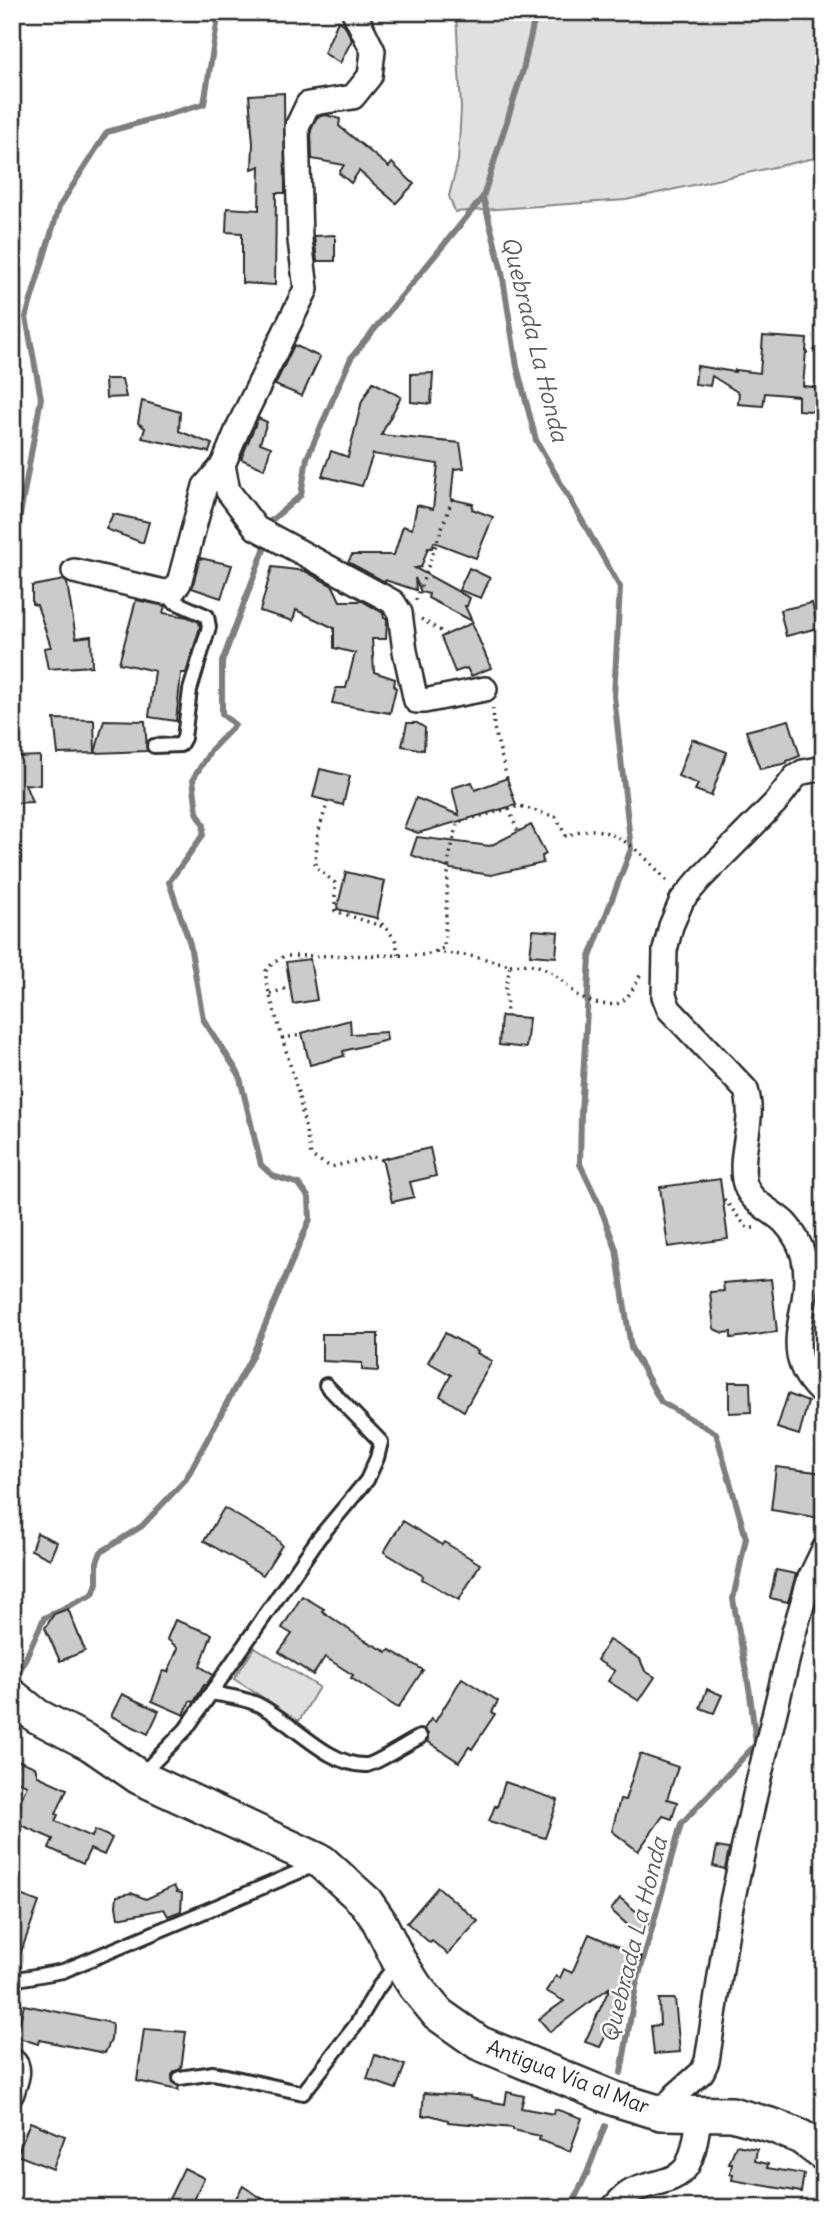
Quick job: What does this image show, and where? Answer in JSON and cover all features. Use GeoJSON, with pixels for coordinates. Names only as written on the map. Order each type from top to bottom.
{"type":"FeatureCollection","features":[{"type":"Feature","properties":{"kind":"main road","name":"Antigua Vía al Mar"},"geometry":{"type":"LineString","coordinates":[[12,1696],[37,1716],[91,1744],[139,1777],[322,1862],[366,1902],[399,1961],[438,2014],[479,2043],[615,2099],[662,2113],[732,2115],[774,2126],[801,2137],[824,2154]]}},
{"type":"Feature","properties":{"kind":"street"},"geometry":{"type":"LineString","coordinates":[[74,571],[164,592],[173,591],[179,583],[205,486],[223,465],[239,426],[306,289],[300,240],[297,127],[308,104],[353,97],[370,76],[373,51],[354,12]]}},
{"type":"Feature","properties":{"kind":"street"},"geometry":{"type":"LineString","coordinates":[[223,465],[228,491],[256,528],[393,603],[400,613],[416,701],[485,689]]}},
{"type":"Feature","properties":{"kind":"street"},"geometry":{"type":"LineString","coordinates":[[824,768],[803,772],[794,777],[775,803],[682,900],[666,940],[663,981],[664,996],[669,1009],[746,1090],[750,1104],[743,1169],[745,1184],[752,1198],[785,1223],[804,1256],[806,1272],[798,1356],[811,1385],[824,1395]]}},
{"type":"Feature","properties":{"kind":"street"},"geometry":{"type":"LineString","coordinates":[[662,2113],[676,2095],[702,2072],[707,2061],[730,1911],[755,1795],[793,1632],[810,1578],[824,1549]]}},
{"type":"Feature","properties":{"kind":"street"},"geometry":{"type":"LineString","coordinates":[[12,2060],[17,2063],[19,2070],[12,2093]]}},
{"type":"Feature","properties":{"kind":"street"},"geometry":{"type":"LineString","coordinates":[[613,2208],[628,2193],[678,2175],[686,2168],[692,2154],[701,2113]]}},
{"type":"Feature","properties":{"kind":"lane"},"geometry":{"type":"LineString","coordinates":[[154,746],[180,745],[184,738],[190,690],[209,628],[207,616],[173,601],[171,592]]}},
{"type":"Feature","properties":{"kind":"lane"},"geometry":{"type":"LineString","coordinates":[[139,1777],[186,1729],[318,1539],[367,1480],[381,1442],[326,1385]]}},
{"type":"Feature","properties":{"kind":"lane"},"geometry":{"type":"LineString","coordinates":[[211,1693],[256,1703],[284,1719],[320,1748],[343,1761],[369,1765],[420,1737]]}},
{"type":"Feature","properties":{"kind":"lane"},"geometry":{"type":"LineString","coordinates":[[12,1980],[64,1972],[322,1862]]}},
{"type":"Feature","properties":{"kind":"lane"},"geometry":{"type":"LineString","coordinates":[[180,2078],[213,2073],[303,2093],[356,2025],[378,1988],[399,1961]]}},
{"type":"Feature","properties":{"kind":"path"},"geometry":{"type":"LineString","coordinates":[[806,352],[824,350]]}},
{"type":"Feature","properties":{"kind":"path"},"geometry":{"type":"LineString","coordinates":[[414,605],[452,500],[456,500]]}},
{"type":"Feature","properties":{"kind":"path"},"geometry":{"type":"LineString","coordinates":[[485,689],[494,710],[494,727],[508,778]]}},
{"type":"Feature","properties":{"kind":"path"},"geometry":{"type":"LineString","coordinates":[[328,801],[318,834],[315,866],[335,883],[335,911],[384,926]]}},
{"type":"Feature","properties":{"kind":"path"},"geometry":{"type":"LineString","coordinates":[[382,1160],[373,1157],[331,1167],[311,1156],[298,1092],[270,994],[266,971],[272,964],[284,956],[426,955],[444,948],[449,858],[458,822],[520,806],[556,817],[566,836],[593,830],[621,839],[651,861],[682,900]]}},
{"type":"Feature","properties":{"kind":"path"},"geometry":{"type":"LineString","coordinates":[[509,808],[518,832]]}},
{"type":"Feature","properties":{"kind":"path"},"geometry":{"type":"LineString","coordinates":[[377,918],[395,939],[399,956]]}},
{"type":"Feature","properties":{"kind":"path"},"geometry":{"type":"LineString","coordinates":[[434,952],[478,957],[510,965],[526,963],[543,968],[561,979],[583,999],[609,1005],[620,1003],[629,994],[649,961],[666,940]]}},
{"type":"Feature","properties":{"kind":"path"},"geometry":{"type":"LineString","coordinates":[[507,1016],[506,989],[510,965]]}},
{"type":"Feature","properties":{"kind":"path"},"geometry":{"type":"LineString","coordinates":[[270,994],[290,987]]}},
{"type":"Feature","properties":{"kind":"path"},"geometry":{"type":"LineString","coordinates":[[282,1038],[302,1035]]}},
{"type":"Feature","properties":{"kind":"shaded area"},"geometry":{"type":"Polygon","coordinates":[[[456,12],[824,12],[824,156],[626,200],[455,212],[449,196],[458,161],[461,109],[456,12]]]}},
{"type":"Feature","properties":{"kind":"shaded area"},"geometry":{"type":"Polygon","coordinates":[[[255,1647],[319,1687],[299,1721],[234,1679],[255,1647]]]}},
{"type":"Feature","properties":{"kind":"building"},"geometry":{"type":"Polygon","coordinates":[[[338,21],[344,24],[352,40],[340,63],[324,53],[338,21]]]}},
{"type":"Feature","properties":{"kind":"building"},"geometry":{"type":"Polygon","coordinates":[[[284,93],[285,193],[276,193],[275,285],[242,283],[242,233],[226,232],[227,208],[259,210],[260,166],[252,169],[249,95],[284,93]]]}},
{"type":"Feature","properties":{"kind":"building"},"geometry":{"type":"Polygon","coordinates":[[[326,115],[340,119],[339,126],[389,167],[392,163],[414,184],[396,203],[359,171],[351,183],[339,173],[344,165],[312,159],[311,130],[317,117],[326,115]]]}},
{"type":"Feature","properties":{"kind":"building"},"geometry":{"type":"Polygon","coordinates":[[[335,235],[335,261],[317,261],[314,236],[335,235]]]}},
{"type":"Feature","properties":{"kind":"building"},"geometry":{"type":"Polygon","coordinates":[[[763,336],[807,339],[803,386],[824,388],[824,412],[798,410],[798,396],[765,393],[763,406],[738,404],[739,393],[712,376],[710,386],[695,384],[697,366],[760,373],[763,336]]]}},
{"type":"Feature","properties":{"kind":"building"},"geometry":{"type":"Polygon","coordinates":[[[294,345],[320,357],[302,396],[275,385],[294,345]]]}},
{"type":"Feature","properties":{"kind":"building"},"geometry":{"type":"Polygon","coordinates":[[[433,373],[431,404],[411,402],[411,374],[433,373]]]}},
{"type":"Feature","properties":{"kind":"building"},"geometry":{"type":"Polygon","coordinates":[[[105,379],[122,379],[126,397],[106,398],[105,379]]]}},
{"type":"Feature","properties":{"kind":"building"},"geometry":{"type":"Polygon","coordinates":[[[373,382],[401,397],[381,435],[460,443],[464,468],[454,469],[451,499],[473,504],[472,509],[493,517],[476,558],[434,542],[432,548],[428,548],[421,567],[415,568],[470,598],[465,606],[472,621],[428,598],[429,594],[421,592],[415,578],[416,590],[385,582],[348,562],[352,555],[394,555],[403,526],[412,529],[417,505],[433,509],[438,464],[373,454],[362,486],[322,476],[331,451],[348,457],[362,401],[373,382]]]}},
{"type":"Feature","properties":{"kind":"building"},"geometry":{"type":"Polygon","coordinates":[[[142,401],[180,412],[179,431],[212,444],[209,452],[142,438],[145,428],[138,423],[142,401]]]}},
{"type":"Feature","properties":{"kind":"building"},"geometry":{"type":"Polygon","coordinates":[[[258,418],[267,422],[260,443],[271,447],[264,469],[241,459],[258,418]]]}},
{"type":"Feature","properties":{"kind":"building"},"geometry":{"type":"Polygon","coordinates":[[[113,514],[149,522],[143,543],[106,529],[113,514]]]}},
{"type":"Feature","properties":{"kind":"building"},"geometry":{"type":"Polygon","coordinates":[[[200,558],[232,565],[221,598],[192,588],[200,558]]]}},
{"type":"Feature","properties":{"kind":"building"},"geometry":{"type":"Polygon","coordinates":[[[272,567],[305,571],[333,586],[340,601],[362,601],[383,613],[384,618],[387,618],[386,639],[372,639],[374,672],[395,679],[396,688],[390,713],[332,703],[336,688],[346,688],[355,653],[334,648],[334,628],[296,610],[293,621],[260,611],[272,567]]]}},
{"type":"Feature","properties":{"kind":"building"},"geometry":{"type":"Polygon","coordinates":[[[469,568],[490,578],[481,598],[459,590],[469,568]]]}},
{"type":"Feature","properties":{"kind":"building"},"geometry":{"type":"Polygon","coordinates":[[[64,580],[67,583],[76,638],[91,636],[92,666],[48,669],[44,648],[51,647],[37,605],[32,604],[32,586],[64,580]]]}},
{"type":"Feature","properties":{"kind":"building"},"geometry":{"type":"Polygon","coordinates":[[[136,600],[165,606],[163,613],[188,617],[199,622],[200,627],[186,673],[181,673],[176,721],[149,717],[155,671],[119,663],[136,600]]]}},
{"type":"Feature","properties":{"kind":"building"},"geometry":{"type":"Polygon","coordinates":[[[812,603],[818,628],[786,636],[780,610],[812,603]]]}},
{"type":"Feature","properties":{"kind":"building"},"geometry":{"type":"Polygon","coordinates":[[[472,623],[491,668],[471,676],[467,668],[455,672],[441,637],[472,623]]]}},
{"type":"Feature","properties":{"kind":"building"},"geometry":{"type":"Polygon","coordinates":[[[54,719],[94,720],[95,753],[58,754],[54,719]]]}},
{"type":"Feature","properties":{"kind":"building"},"geometry":{"type":"Polygon","coordinates":[[[104,720],[145,721],[147,751],[95,753],[104,720]]]}},
{"type":"Feature","properties":{"kind":"building"},"geometry":{"type":"Polygon","coordinates":[[[789,720],[800,756],[787,763],[760,769],[746,731],[789,720]]]}},
{"type":"Feature","properties":{"kind":"building"},"geometry":{"type":"Polygon","coordinates":[[[407,723],[417,723],[425,728],[424,750],[402,746],[407,723]]]}},
{"type":"Feature","properties":{"kind":"building"},"geometry":{"type":"Polygon","coordinates":[[[692,739],[727,752],[711,796],[695,790],[698,784],[678,776],[692,739]]]}},
{"type":"Feature","properties":{"kind":"building"},"geometry":{"type":"Polygon","coordinates":[[[12,755],[40,756],[40,785],[25,784],[32,802],[12,803],[12,755]]]}},
{"type":"Feature","properties":{"kind":"building"},"geometry":{"type":"Polygon","coordinates":[[[320,769],[350,776],[343,805],[313,797],[320,769]]]}},
{"type":"Feature","properties":{"kind":"building"},"geometry":{"type":"Polygon","coordinates":[[[507,778],[516,805],[418,833],[404,828],[416,798],[459,815],[452,788],[472,782],[475,790],[507,778]]]}},
{"type":"Feature","properties":{"kind":"building"},"geometry":{"type":"Polygon","coordinates":[[[531,825],[546,854],[542,856],[543,863],[491,875],[451,869],[411,855],[417,837],[490,846],[531,825]]]}},
{"type":"Feature","properties":{"kind":"building"},"geometry":{"type":"Polygon","coordinates":[[[346,872],[385,881],[377,918],[337,909],[346,872]]]}},
{"type":"Feature","properties":{"kind":"building"},"geometry":{"type":"Polygon","coordinates":[[[533,930],[558,932],[556,957],[530,955],[533,930]]]}},
{"type":"Feature","properties":{"kind":"building"},"geometry":{"type":"Polygon","coordinates":[[[310,959],[317,1000],[293,1004],[286,962],[310,959]]]}},
{"type":"Feature","properties":{"kind":"building"},"geometry":{"type":"Polygon","coordinates":[[[501,1016],[529,1018],[526,1048],[499,1045],[501,1016]]]}},
{"type":"Feature","properties":{"kind":"building"},"geometry":{"type":"Polygon","coordinates":[[[350,1020],[351,1034],[386,1032],[387,1040],[343,1051],[344,1056],[310,1065],[302,1033],[350,1020]]]}},
{"type":"Feature","properties":{"kind":"building"},"geometry":{"type":"Polygon","coordinates":[[[430,1148],[436,1176],[410,1182],[414,1197],[392,1202],[382,1159],[430,1148]]]}},
{"type":"Feature","properties":{"kind":"building"},"geometry":{"type":"Polygon","coordinates":[[[720,1179],[728,1239],[668,1247],[660,1187],[720,1179]]]}},
{"type":"Feature","properties":{"kind":"building"},"geometry":{"type":"Polygon","coordinates":[[[771,1279],[777,1332],[731,1338],[731,1332],[723,1333],[714,1329],[710,1292],[724,1291],[723,1283],[771,1279]]]}},
{"type":"Feature","properties":{"kind":"building"},"geometry":{"type":"Polygon","coordinates":[[[445,1333],[492,1361],[464,1411],[440,1396],[451,1375],[428,1362],[445,1333]]]}},
{"type":"Feature","properties":{"kind":"building"},"geometry":{"type":"Polygon","coordinates":[[[322,1334],[378,1334],[378,1371],[362,1370],[362,1363],[322,1361],[322,1334]]]}},
{"type":"Feature","properties":{"kind":"building"},"geometry":{"type":"Polygon","coordinates":[[[729,1382],[750,1382],[751,1412],[729,1413],[729,1382]]]}},
{"type":"Feature","properties":{"kind":"building"},"geometry":{"type":"Polygon","coordinates":[[[788,1394],[808,1402],[799,1435],[777,1428],[788,1394]]]}},
{"type":"Feature","properties":{"kind":"building"},"geometry":{"type":"Polygon","coordinates":[[[776,1467],[824,1473],[821,1518],[771,1510],[776,1467]]]}},
{"type":"Feature","properties":{"kind":"building"},"geometry":{"type":"Polygon","coordinates":[[[224,1508],[276,1538],[282,1545],[263,1575],[204,1541],[224,1508]]]}},
{"type":"Feature","properties":{"kind":"building"},"geometry":{"type":"Polygon","coordinates":[[[403,1521],[480,1564],[459,1600],[422,1579],[423,1576],[384,1552],[403,1521]]]}},
{"type":"Feature","properties":{"kind":"building"},"geometry":{"type":"Polygon","coordinates":[[[37,1533],[57,1542],[50,1559],[31,1550],[37,1533]]]}},
{"type":"Feature","properties":{"kind":"building"},"geometry":{"type":"Polygon","coordinates":[[[776,1570],[796,1574],[788,1602],[770,1598],[776,1570]]]}},
{"type":"Feature","properties":{"kind":"building"},"geometry":{"type":"Polygon","coordinates":[[[302,1596],[324,1609],[322,1611],[364,1640],[387,1652],[390,1650],[423,1670],[398,1708],[351,1678],[353,1675],[325,1657],[313,1675],[279,1652],[292,1634],[282,1628],[302,1596]]]}},
{"type":"Feature","properties":{"kind":"building"},"geometry":{"type":"Polygon","coordinates":[[[68,1609],[85,1651],[60,1661],[45,1628],[54,1614],[68,1609]]]}},
{"type":"Feature","properties":{"kind":"building"},"geometry":{"type":"Polygon","coordinates":[[[175,1620],[212,1634],[200,1666],[213,1675],[194,1702],[190,1701],[184,1715],[152,1701],[163,1671],[168,1672],[178,1648],[167,1639],[175,1620]]]}},
{"type":"Feature","properties":{"kind":"building"},"geometry":{"type":"Polygon","coordinates":[[[609,1640],[640,1659],[645,1671],[655,1677],[639,1701],[608,1681],[615,1671],[597,1660],[609,1640]]]}},
{"type":"Feature","properties":{"kind":"building"},"geometry":{"type":"Polygon","coordinates":[[[462,1678],[498,1701],[492,1712],[495,1714],[472,1749],[469,1747],[459,1762],[427,1741],[428,1734],[424,1729],[431,1719],[435,1722],[462,1678]]]}},
{"type":"Feature","properties":{"kind":"building"},"geometry":{"type":"Polygon","coordinates":[[[707,1689],[722,1695],[714,1713],[700,1708],[707,1689]]]}},
{"type":"Feature","properties":{"kind":"building"},"geometry":{"type":"Polygon","coordinates":[[[122,1694],[159,1711],[148,1734],[111,1716],[122,1694]]]}},
{"type":"Feature","properties":{"kind":"building"},"geometry":{"type":"Polygon","coordinates":[[[640,1754],[678,1767],[667,1799],[677,1802],[672,1819],[663,1816],[638,1851],[612,1831],[620,1799],[625,1800],[640,1754]]]}},
{"type":"Feature","properties":{"kind":"building"},"geometry":{"type":"Polygon","coordinates":[[[12,1758],[35,1767],[38,1776],[67,1789],[55,1821],[92,1837],[95,1830],[112,1838],[104,1855],[90,1849],[83,1864],[49,1848],[53,1839],[16,1823],[21,1805],[19,1804],[27,1785],[12,1779],[12,1758]]]}},
{"type":"Feature","properties":{"kind":"building"},"geometry":{"type":"Polygon","coordinates":[[[505,1782],[558,1800],[545,1838],[489,1821],[505,1782]]]}},
{"type":"Feature","properties":{"kind":"building"},"geometry":{"type":"Polygon","coordinates":[[[717,1847],[729,1849],[725,1869],[713,1866],[717,1847]]]}},
{"type":"Feature","properties":{"kind":"building"},"geometry":{"type":"Polygon","coordinates":[[[174,1886],[177,1892],[182,1893],[181,1911],[168,1916],[164,1909],[118,1918],[117,1896],[131,1893],[146,1899],[174,1886]]]}},
{"type":"Feature","properties":{"kind":"building"},"geometry":{"type":"Polygon","coordinates":[[[438,1887],[478,1921],[448,1954],[407,1923],[438,1887]]]}},
{"type":"Feature","properties":{"kind":"building"},"geometry":{"type":"Polygon","coordinates":[[[12,1892],[39,1902],[14,1971],[12,1971],[12,1892]]]}},
{"type":"Feature","properties":{"kind":"building"},"geometry":{"type":"Polygon","coordinates":[[[620,1898],[649,1922],[641,1937],[611,1910],[620,1898]]]}},
{"type":"Feature","properties":{"kind":"building"},"geometry":{"type":"Polygon","coordinates":[[[589,1934],[642,1957],[617,2013],[620,2014],[610,2037],[606,2035],[600,2047],[585,2042],[610,1987],[550,2032],[539,2019],[564,2001],[546,1991],[556,1976],[560,1978],[564,1969],[572,1973],[589,1934]]]}},
{"type":"Feature","properties":{"kind":"building"},"geometry":{"type":"Polygon","coordinates":[[[659,1999],[675,1999],[680,2052],[654,2054],[651,2026],[660,2025],[659,1999]]]}},
{"type":"Feature","properties":{"kind":"building"},"geometry":{"type":"Polygon","coordinates":[[[24,2005],[112,2023],[111,2040],[105,2053],[39,2040],[38,2044],[16,2037],[24,2005]]]}},
{"type":"Feature","properties":{"kind":"building"},"geometry":{"type":"Polygon","coordinates":[[[144,2029],[186,2032],[181,2069],[172,2075],[173,2083],[179,2086],[178,2090],[137,2081],[144,2029]]]}},
{"type":"Feature","properties":{"kind":"building"},"geometry":{"type":"Polygon","coordinates":[[[375,2055],[405,2065],[396,2089],[367,2079],[375,2055]]]}},
{"type":"Feature","properties":{"kind":"building"},"geometry":{"type":"Polygon","coordinates":[[[507,2092],[524,2096],[521,2108],[554,2114],[555,2109],[582,2118],[570,2151],[539,2140],[540,2136],[513,2128],[448,2122],[430,2115],[422,2116],[424,2093],[470,2096],[505,2104],[507,2092]]]}},
{"type":"Feature","properties":{"kind":"building"},"geometry":{"type":"Polygon","coordinates":[[[30,2122],[65,2136],[53,2169],[17,2155],[30,2122]]]}},
{"type":"Feature","properties":{"kind":"building"},"geometry":{"type":"Polygon","coordinates":[[[736,2145],[757,2149],[755,2161],[768,2164],[767,2168],[804,2174],[801,2192],[732,2180],[732,2164],[729,2164],[736,2145]]]}},
{"type":"Feature","properties":{"kind":"building"},"geometry":{"type":"Polygon","coordinates":[[[184,2168],[204,2178],[189,2208],[169,2199],[184,2168]]]}},
{"type":"Feature","properties":{"kind":"building"},"geometry":{"type":"Polygon","coordinates":[[[243,2186],[276,2208],[230,2208],[243,2186]]]}},
{"type":"Feature","properties":{"kind":"waterway"},"geometry":{"type":"LineString","coordinates":[[12,529],[19,521],[41,398],[26,317],[59,207],[107,132],[204,104],[219,12]]}},
{"type":"Feature","properties":{"kind":"waterway","name":"Quebrada La Honda"},"geometry":{"type":"LineString","coordinates":[[536,12],[523,70],[483,197],[502,272],[517,367],[536,440],[620,587],[614,696],[631,849],[590,957],[580,1164],[616,1249],[631,1348],[661,1402],[716,1433],[746,1538],[733,1599],[756,1744],[681,1824],[636,1986],[621,2073]]}},
{"type":"Feature","properties":{"kind":"waterway"},"geometry":{"type":"LineString","coordinates":[[265,529],[266,525],[301,495],[307,458],[351,358],[483,197]]}},
{"type":"Feature","properties":{"kind":"waterway"},"geometry":{"type":"LineString","coordinates":[[17,1677],[44,1618],[93,1594],[101,1552],[142,1526],[186,1479],[252,1356],[310,1219],[309,1198],[299,1184],[273,1176],[261,1165],[239,1074],[203,1019],[190,944],[169,882],[203,835],[204,825],[197,812],[193,779],[211,750],[235,725],[222,714],[222,662],[265,547],[265,539]]}},
{"type":"Feature","properties":{"kind":"waterway","name":"Quebrada La Honda"},"geometry":{"type":"LineString","coordinates":[[570,2208],[605,2126]]}}]}
